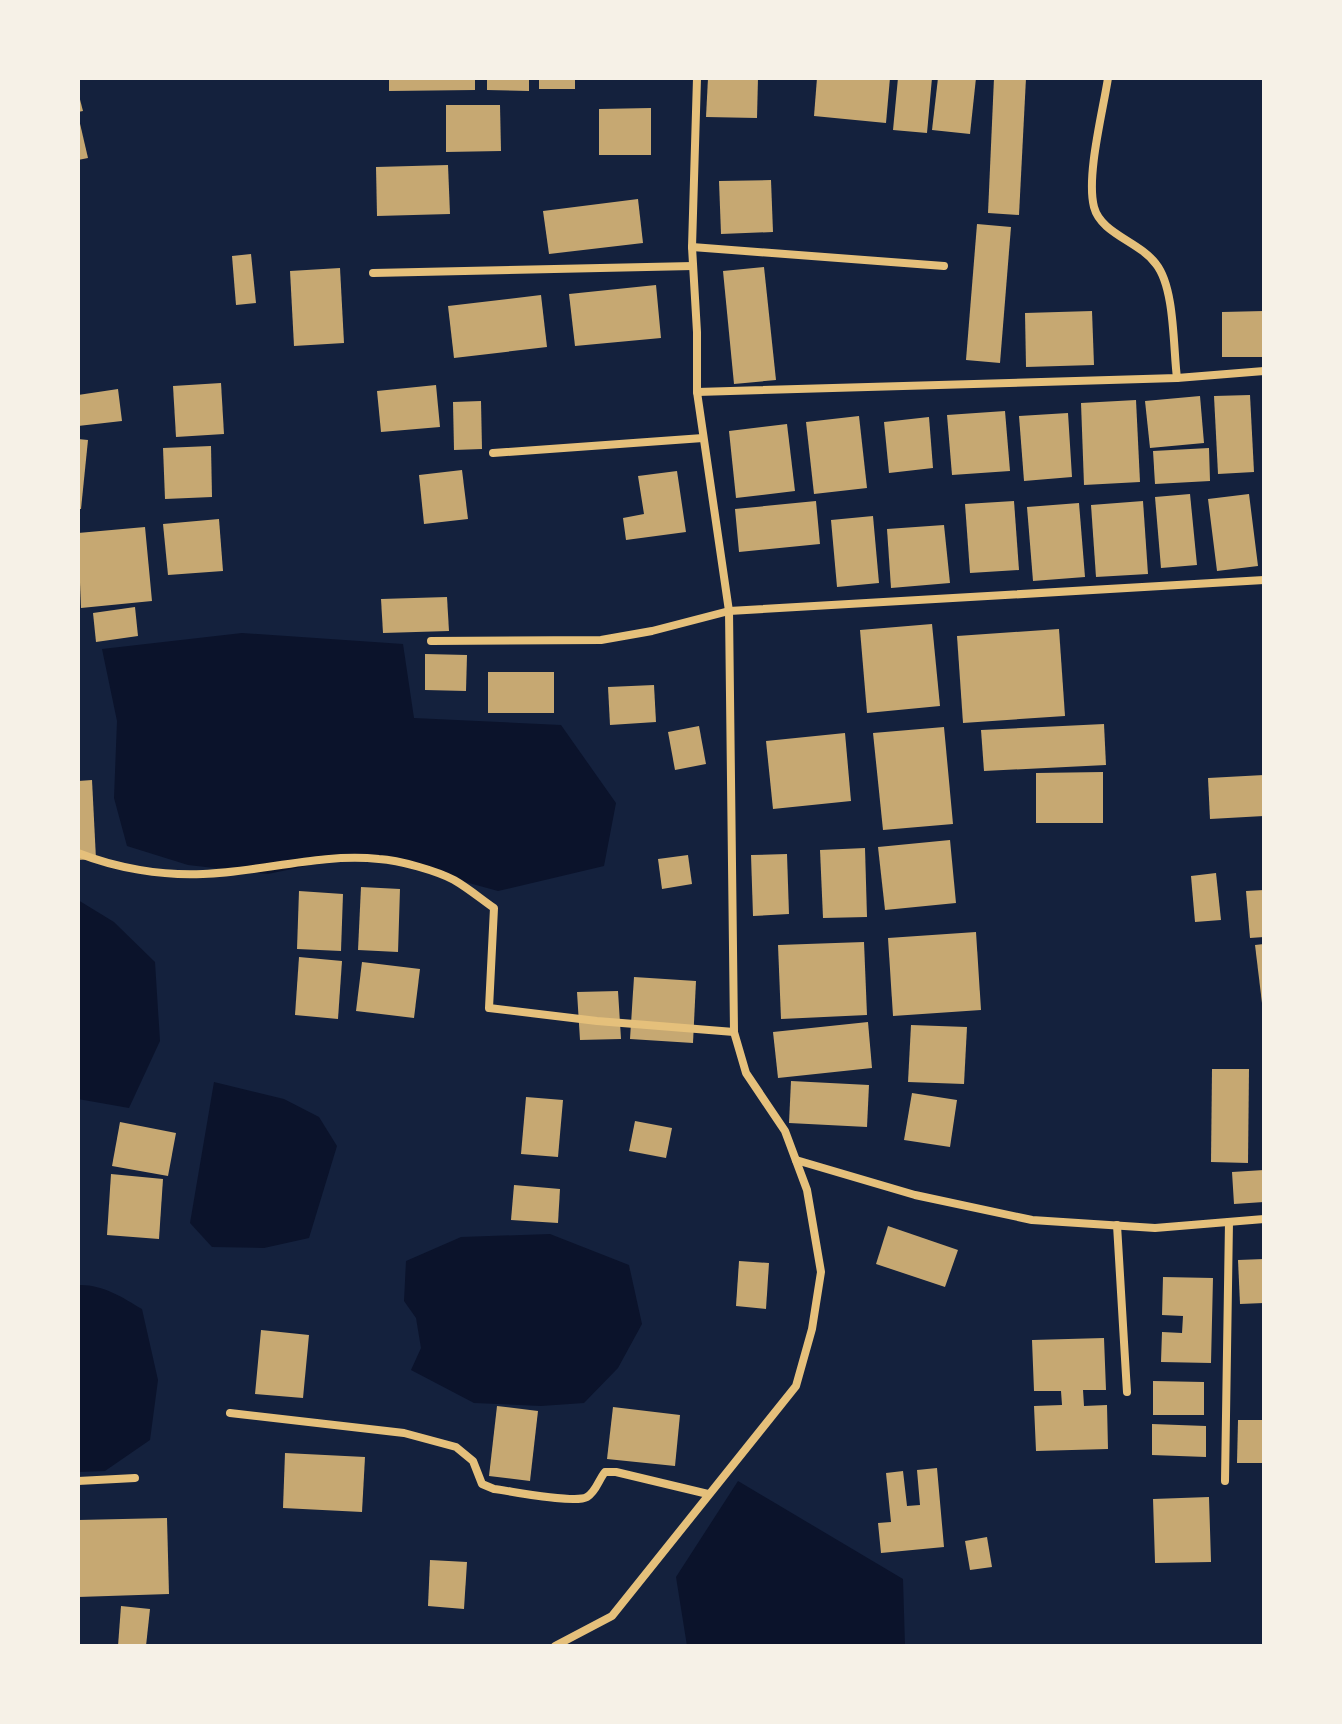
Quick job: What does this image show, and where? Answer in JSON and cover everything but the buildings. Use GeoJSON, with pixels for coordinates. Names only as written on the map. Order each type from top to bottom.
{"type":"FeatureCollection","features":[{"type":"Feature","properties":{"kind":"street"},"geometry":{"type":"LineString","coordinates":[[555,1646],[612,1616],[796,1386],[812,1329],[821,1272],[807,1190],[785,1131],[746,1073],[734,1032],[729,611],[697,392],[692,247],[697,78]]}},
{"type":"Feature","properties":{"kind":"street"},"geometry":{"type":"LineString","coordinates":[[1108,78],[1092,184],[1094,209],[1110,231],[1141,247],[1158,266],[1167,292],[1177,378]]}},
{"type":"Feature","properties":{"kind":"street"},"geometry":{"type":"LineString","coordinates":[[692,247],[944,266]]}},
{"type":"Feature","properties":{"kind":"street"},"geometry":{"type":"LineString","coordinates":[[373,273],[693,266]]}},
{"type":"Feature","properties":{"kind":"street"},"geometry":{"type":"LineString","coordinates":[[697,392],[1177,378],[1264,371]]}},
{"type":"Feature","properties":{"kind":"street"},"geometry":{"type":"LineString","coordinates":[[493,453],[703,438]]}},
{"type":"Feature","properties":{"kind":"street"},"geometry":{"type":"LineString","coordinates":[[431,641],[601,640],[652,631],[729,611],[1264,580]]}},
{"type":"Feature","properties":{"kind":"street"},"geometry":{"type":"LineString","coordinates":[[78,853],[164,873],[204,874],[321,859],[380,859],[425,870],[453,880],[494,908],[489,1008],[597,1021],[734,1032]]}},
{"type":"Feature","properties":{"kind":"street"},"geometry":{"type":"LineString","coordinates":[[796,1160],[915,1195],[1032,1220],[1155,1228],[1264,1219]]}},
{"type":"Feature","properties":{"kind":"street"},"geometry":{"type":"LineString","coordinates":[[1225,1481],[1229,1222]]}},
{"type":"Feature","properties":{"kind":"street"},"geometry":{"type":"LineString","coordinates":[[1117,1225],[1127,1392]]}},
{"type":"Feature","properties":{"kind":"street"},"geometry":{"type":"LineString","coordinates":[[230,1413],[404,1433],[456,1447],[473,1461],[482,1484],[494,1489],[578,1500],[594,1491],[605,1472],[616,1472],[708,1494]]}},
{"type":"Feature","properties":{"kind":"street"},"geometry":{"type":"LineString","coordinates":[[78,1481],[135,1478]]}},
{"type":"Feature","properties":{"kind":"water"},"geometry":{"type":"Polygon","coordinates":[[[242,633],[403,644],[414,718],[561,725],[616,803],[604,866],[498,891],[363,854],[268,874],[188,865],[127,846],[114,798],[117,721],[102,649],[242,633]]]}},
{"type":"Feature","properties":{"kind":"water"},"geometry":{"type":"Polygon","coordinates":[[[78,900],[114,922],[155,962],[160,1041],[129,1108],[78,1099],[78,900]]]}},
{"type":"Feature","properties":{"kind":"water"},"geometry":{"type":"Polygon","coordinates":[[[214,1082],[284,1099],[319,1117],[337,1146],[309,1238],[264,1248],[212,1247],[190,1223],[214,1082]]]}},
{"type":"Feature","properties":{"kind":"water"},"geometry":{"type":"Polygon","coordinates":[[[550,1234],[629,1265],[642,1324],[618,1368],[584,1403],[541,1406],[474,1403],[411,1370],[421,1348],[416,1318],[404,1301],[406,1261],[461,1237],[550,1234]]]}},
{"type":"Feature","properties":{"kind":"water"},"geometry":{"type":"Polygon","coordinates":[[[78,1285],[104,1289],[142,1309],[158,1380],[150,1440],[105,1471],[78,1472],[78,1285]]]}},
{"type":"Feature","properties":{"kind":"water"},"geometry":{"type":"Polygon","coordinates":[[[738,1481],[903,1579],[905,1646],[687,1646],[676,1577],[738,1481]]]}}]}
